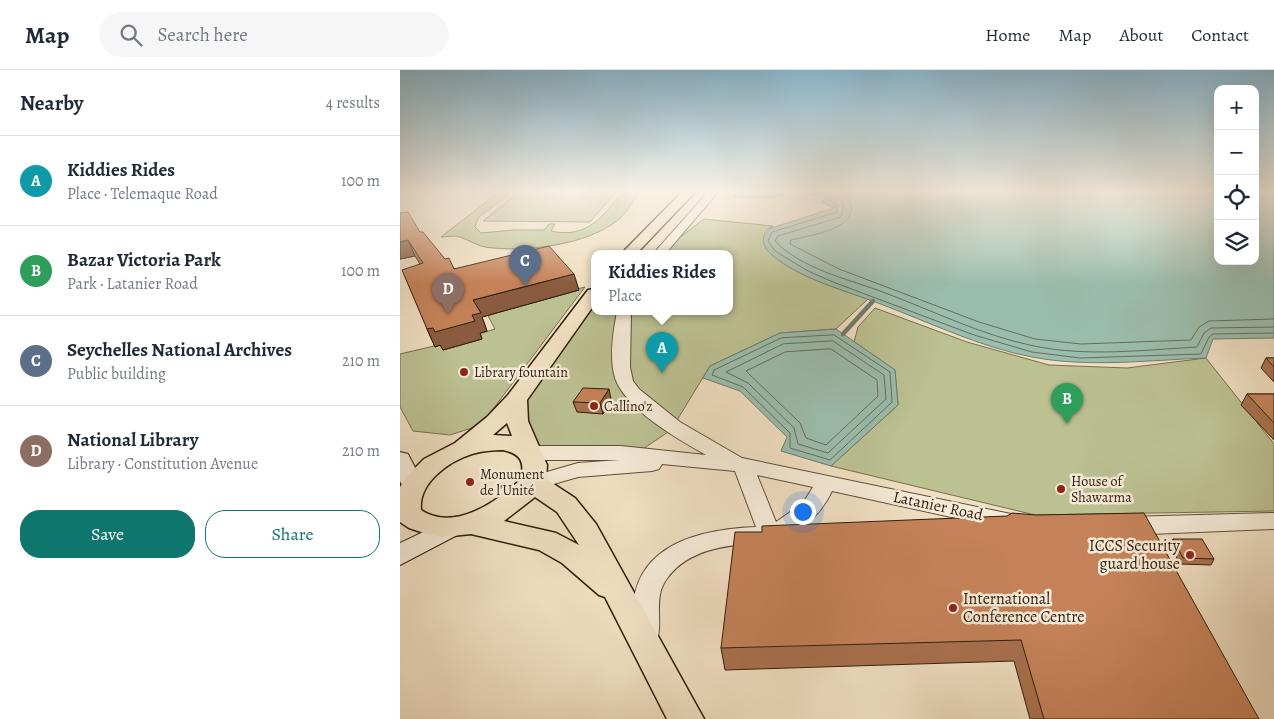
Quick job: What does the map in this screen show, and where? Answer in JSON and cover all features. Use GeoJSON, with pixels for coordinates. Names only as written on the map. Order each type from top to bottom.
{"type":"FeatureCollection","features":[{"type":"Feature","properties":{"kind":"main road"},"geometry":{"type":"LineString","coordinates":[[632,250],[659,222]]}},
{"type":"Feature","properties":{"kind":"main road"},"geometry":{"type":"LineString","coordinates":[[462,449],[495,422],[516,400],[591,298]]}},
{"type":"Feature","properties":{"kind":"main road"},"geometry":{"type":"LineString","coordinates":[[400,555],[462,525],[489,516],[507,506],[533,483],[535,461],[517,421],[516,400]]}},
{"type":"Feature","properties":{"kind":"main road"},"geometry":{"type":"LineString","coordinates":[[406,491],[433,463],[462,449],[483,443],[502,442],[519,446],[530,453]]}},
{"type":"Feature","properties":{"kind":"main road"},"geometry":{"type":"LineString","coordinates":[[400,459],[406,491],[405,503],[409,514],[414,518],[435,526],[462,525],[546,541],[572,555],[618,593]]}},
{"type":"Feature","properties":{"kind":"main road"},"geometry":{"type":"LineString","coordinates":[[533,483],[566,505],[586,532],[646,641],[686,719]]}},
{"type":"Feature","properties":{"kind":"street"},"geometry":{"type":"LineString","coordinates":[[662,250],[686,222]]}},
{"type":"Feature","properties":{"kind":"street"},"geometry":{"type":"LineString","coordinates":[[624,315],[624,380],[638,397],[702,445],[744,465],[770,535]]}},
{"type":"Feature","properties":{"kind":"street","name":"Latanier Road"},"geometry":{"type":"LineString","coordinates":[[530,453],[621,452],[744,465],[1030,526],[944,529]]}},
{"type":"Feature","properties":{"kind":"street","name":"Latanier Road"},"geometry":{"type":"LineString","coordinates":[[533,483],[578,470],[695,461]]}},
{"type":"Feature","properties":{"kind":"street"},"geometry":{"type":"LineString","coordinates":[[770,535],[790,525],[813,507],[820,499],[825,482]]}},
{"type":"Feature","properties":{"kind":"street"},"geometry":{"type":"LineString","coordinates":[[1110,526],[1274,521]]}},
{"type":"Feature","properties":{"kind":"street"},"geometry":{"type":"LineString","coordinates":[[646,641],[648,590],[656,576],[678,553],[711,539],[819,534]]}},
{"type":"Feature","properties":{"kind":"shaded area"},"geometry":{"type":"Polygon","coordinates":[[[460,222],[477,222],[475,227],[481,233],[544,230],[549,224],[555,224],[551,231],[564,233],[584,229],[595,222],[615,222],[590,236],[536,248],[500,249],[481,246],[458,236],[441,237],[460,222]]]}},
{"type":"Feature","properties":{"kind":"shaded area"},"geometry":{"type":"Polygon","coordinates":[[[700,222],[736,222],[773,226],[768,229],[832,286],[868,299],[836,329],[780,333],[710,366],[671,430],[640,451],[530,453],[516,400],[578,315],[591,304],[591,315],[733,315],[733,250],[663,250],[700,222]]]}},
{"type":"Feature","properties":{"kind":"shaded area"},"geometry":{"type":"Polygon","coordinates":[[[585,287],[481,425],[450,435],[413,431],[400,407],[400,354],[460,340],[495,329],[486,312],[585,287]]]}},
{"type":"Feature","properties":{"kind":"shaded area"},"geometry":{"type":"Polygon","coordinates":[[[875,308],[967,342],[1049,365],[1127,368],[1206,358],[1274,444],[1274,511],[1035,515],[831,466],[898,405],[895,370],[854,342],[858,327],[875,308]]]}},
{"type":"Feature","properties":{"kind":"water"},"geometry":{"type":"Polygon","coordinates":[[[789,222],[1214,222],[1214,265],[1259,265],[1259,222],[1274,222],[1274,338],[1213,339],[1206,358],[1097,363],[1054,360],[1012,353],[954,333],[796,271],[766,249],[763,239],[768,229],[789,222]]]}},
{"type":"Feature","properties":{"kind":"water"},"geometry":{"type":"Polygon","coordinates":[[[836,329],[895,370],[898,405],[831,466],[781,451],[787,437],[740,391],[703,378],[710,366],[780,333],[836,329]]]}},
{"type":"Feature","properties":{"kind":"building"},"geometry":{"type":"Polygon","coordinates":[[[400,222],[414,222],[420,232],[423,232],[445,259],[449,258],[454,269],[549,246],[574,274],[473,300],[481,313],[472,315],[475,321],[435,332],[433,328],[427,329],[402,270],[423,263],[408,240],[400,242],[400,222]]]}},
{"type":"Feature","properties":{"kind":"building"},"geometry":{"type":"Polygon","coordinates":[[[1266,358],[1274,358],[1274,367],[1266,358]]]}},
{"type":"Feature","properties":{"kind":"building"},"geometry":{"type":"Polygon","coordinates":[[[583,388],[609,389],[600,403],[573,402],[583,388]]]}},
{"type":"Feature","properties":{"kind":"building"},"geometry":{"type":"Polygon","coordinates":[[[1247,394],[1274,394],[1274,423],[1247,394]]]}},
{"type":"Feature","properties":{"kind":"building","name":"International Conference Centre"},"geometry":{"type":"Polygon","coordinates":[[[1012,513],[1036,515],[1144,513],[1259,719],[1044,719],[1021,640],[721,648],[735,532],[762,532],[762,526],[1007,516],[1012,513]]]}},
{"type":"Feature","properties":{"kind":"building"},"geometry":{"type":"Polygon","coordinates":[[[1173,539],[1202,539],[1214,559],[1183,558],[1173,539]]]}},
{"type":"Feature","properties":{"kind":"waterway"},"geometry":{"type":"LineString","coordinates":[[843,334],[873,301]]}},
{"type":"Feature","properties":{"kind":"place","name":"Seychelles National Archives"},"geometry":{"type":"Point","coordinates":[525,286]}},
{"type":"Feature","properties":{"kind":"place","name":"National Library"},"geometry":{"type":"Point","coordinates":[448,314]}},
{"type":"Feature","properties":{"kind":"place","name":"Library fountain"},"geometry":{"type":"Point","coordinates":[464,372]}},
{"type":"Feature","properties":{"kind":"place","name":"Kiddies Rides"},"geometry":{"type":"Point","coordinates":[662,373]}},
{"type":"Feature","properties":{"kind":"place","name":"Callino'z"},"geometry":{"type":"Point","coordinates":[594,406]}},
{"type":"Feature","properties":{"kind":"place","name":"Bazar Victoria Park"},"geometry":{"type":"Point","coordinates":[1067,424]}},
{"type":"Feature","properties":{"kind":"place","name":"Monument de l'Unité"},"geometry":{"type":"Point","coordinates":[470,482]}},
{"type":"Feature","properties":{"kind":"place","name":"House of Shawarma"},"geometry":{"type":"Point","coordinates":[1061,489]}},
{"type":"Feature","properties":{"kind":"place","name":"ICCS Security guard house"},"geometry":{"type":"Point","coordinates":[1190,555]}},
{"type":"Feature","properties":{"kind":"place","name":"International Conference Centre"},"geometry":{"type":"Point","coordinates":[953,608]}}]}
